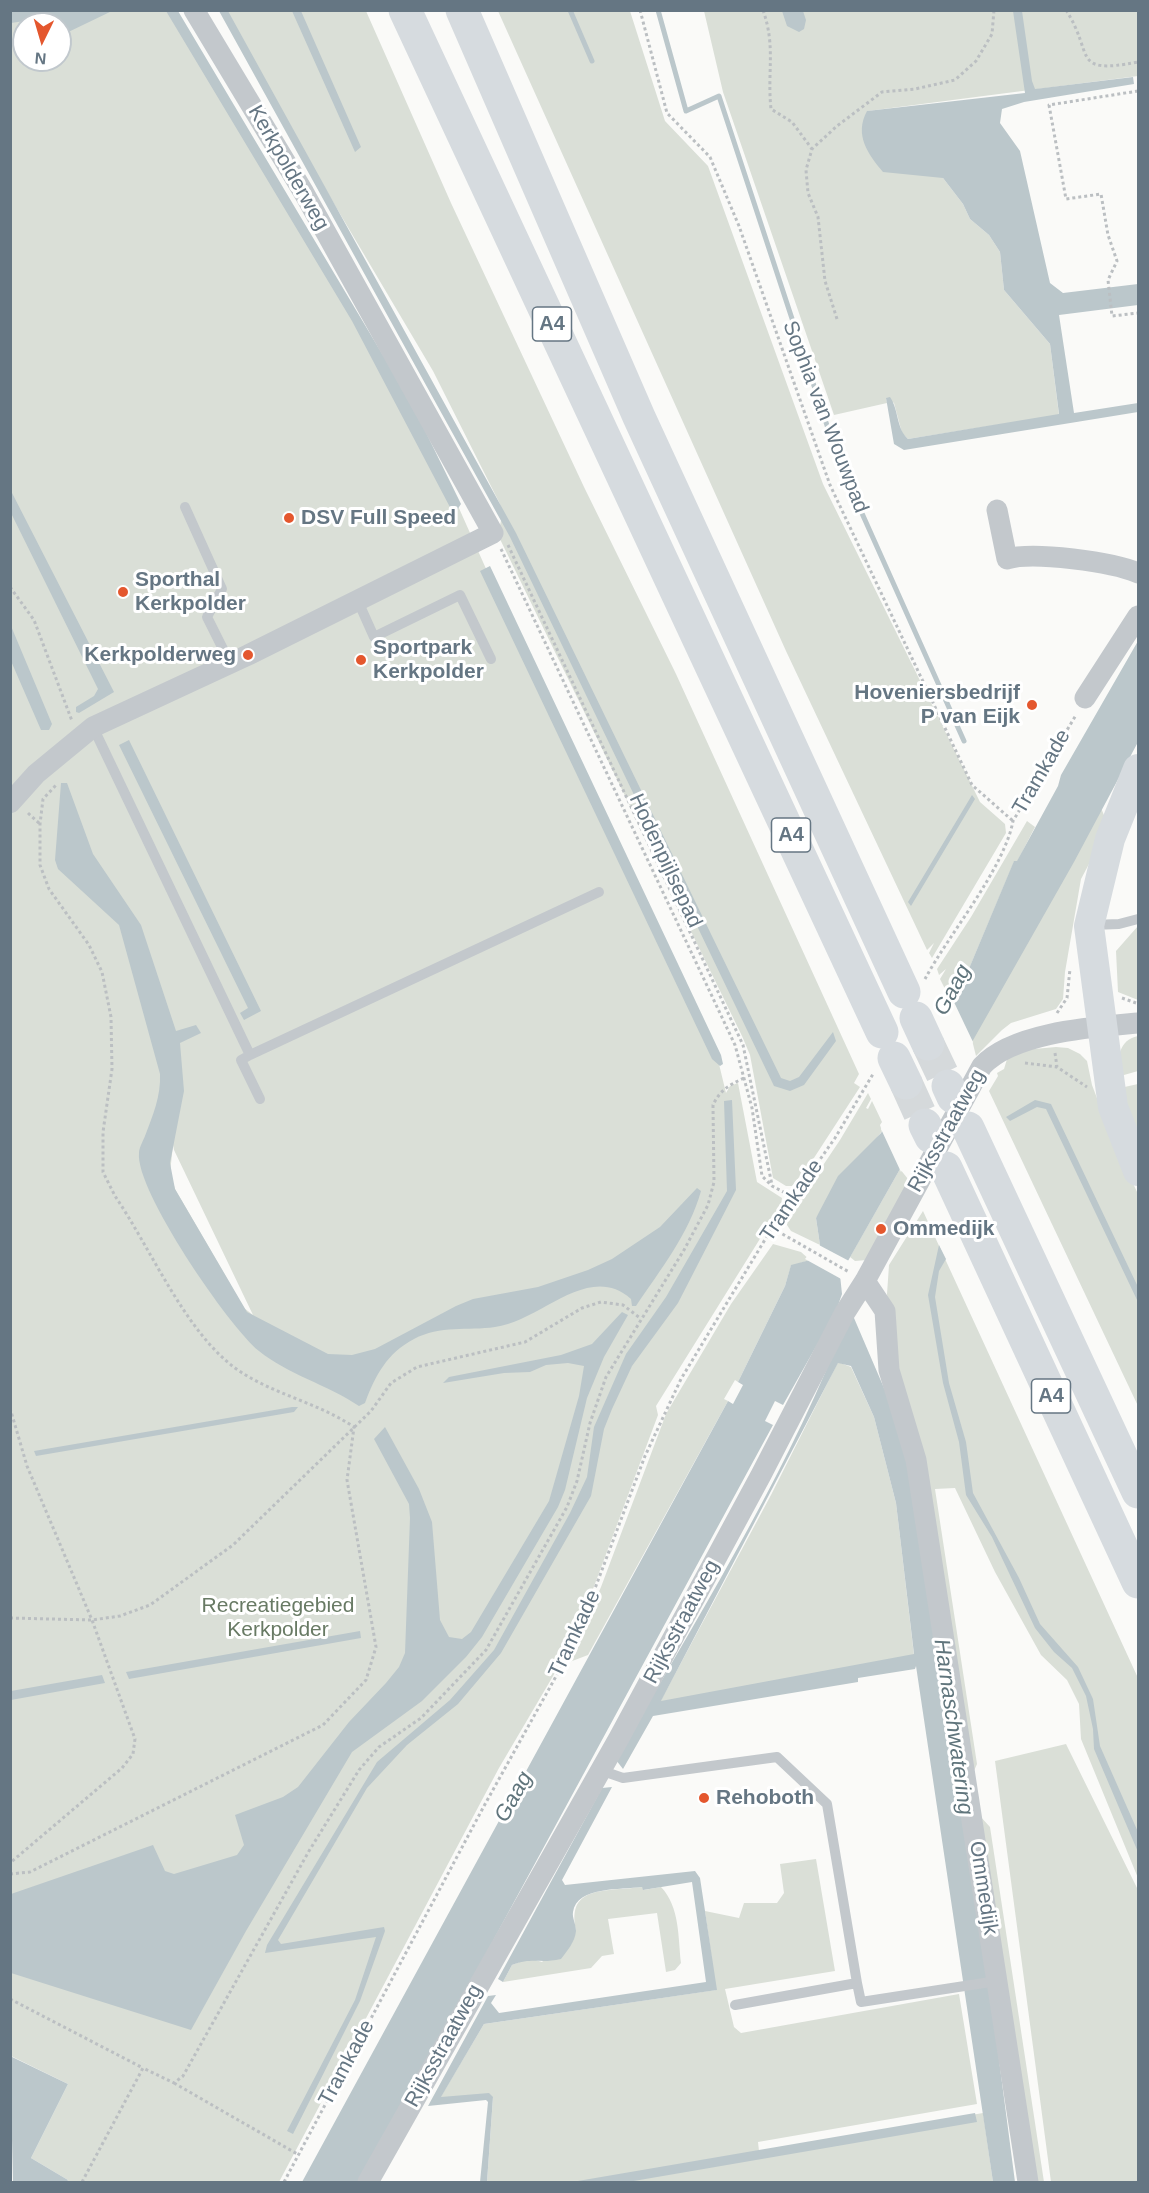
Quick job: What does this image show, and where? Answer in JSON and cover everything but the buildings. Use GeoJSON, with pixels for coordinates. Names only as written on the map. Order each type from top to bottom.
{"type":"FeatureCollection","features":[{"type":"Feature","properties":{"kind":"highway","name":"A4"},"geometry":{"type":"LineString","coordinates":[[405,10],[894,1057]]}},
{"type":"Feature","properties":{"kind":"highway","name":"A4"},"geometry":{"type":"LineString","coordinates":[[462,10],[639,417],[916,1018]]}},
{"type":"Feature","properties":{"kind":"highway","name":"A4"},"geometry":{"type":"LineString","coordinates":[[968,1128],[1138,1492]]}},
{"type":"Feature","properties":{"kind":"highway","name":"A4"},"geometry":{"type":"LineString","coordinates":[[946,1168],[1138,1582]]}},
{"type":"Feature","properties":{"kind":"main road"},"geometry":{"type":"LineString","coordinates":[[1138,769],[1110,839],[1090,934],[1094,1028],[1112,1083],[1106,1097],[1138,1171]]}},
{"type":"Feature","properties":{"kind":"street","name":"Kerkpolderweg"},"geometry":{"type":"LineString","coordinates":[[194,10],[304,193],[494,535]]}},
{"type":"Feature","properties":{"kind":"street"},"geometry":{"type":"LineString","coordinates":[[997,510],[1007,559],[1053,558],[1126,567],[1138,573]]}},
{"type":"Feature","properties":{"kind":"street"},"geometry":{"type":"LineString","coordinates":[[10,803],[36,774],[86,732],[357,599],[494,535]]}},
{"type":"Feature","properties":{"kind":"street"},"geometry":{"type":"LineString","coordinates":[[1085,698],[1138,615]]}},
{"type":"Feature","properties":{"kind":"street","name":"Rijksstraatweg"},"geometry":{"type":"LineString","coordinates":[[368,2182],[600,1770],[761,1475],[844,1314],[858,1277],[914,1192],[986,1062],[1023,1040],[1138,1023]]}},
{"type":"Feature","properties":{"kind":"street","name":"Ommedijk"},"geometry":{"type":"LineString","coordinates":[[858,1277],[885,1311],[889,1370],[916,1460],[993,1981],[1028,2182]]}},
{"type":"Feature","properties":{"kind":"lane"},"geometry":{"type":"LineString","coordinates":[[184,507],[222,589],[207,617],[230,663]]}},
{"type":"Feature","properties":{"kind":"lane"},"geometry":{"type":"LineString","coordinates":[[357,599],[374,637],[460,595],[491,659]]}},
{"type":"Feature","properties":{"kind":"lane"},"geometry":{"type":"LineString","coordinates":[[86,732],[250,1055]]}},
{"type":"Feature","properties":{"kind":"lane"},"geometry":{"type":"LineString","coordinates":[[260,1099],[241,1060],[599,892]]}},
{"type":"Feature","properties":{"kind":"lane"},"geometry":{"type":"LineString","coordinates":[[1090,934],[1138,919]]}},
{"type":"Feature","properties":{"kind":"lane"},"geometry":{"type":"LineString","coordinates":[[600,1770],[623,1778],[777,1757],[827,1804],[861,2002],[993,1981]]}},
{"type":"Feature","properties":{"kind":"lane"},"geometry":{"type":"LineString","coordinates":[[735,2005],[857,1983]]}},
{"type":"Feature","properties":{"kind":"path","name":"Sophia van Wouwpad"},"geometry":{"type":"LineString","coordinates":[[640,10],[667,113],[710,157],[739,226],[830,485],[972,785],[1013,821]]}},
{"type":"Feature","properties":{"kind":"path"},"geometry":{"type":"LineString","coordinates":[[763,10],[773,51],[769,87],[771,108],[792,122],[812,148]]}},
{"type":"Feature","properties":{"kind":"path"},"geometry":{"type":"LineString","coordinates":[[837,319],[825,281],[818,217],[808,193],[806,170],[812,148],[882,92],[915,89],[955,80],[976,61],[992,34],[994,10]]}},
{"type":"Feature","properties":{"kind":"path"},"geometry":{"type":"LineString","coordinates":[[1066,10],[1077,28],[1085,58],[1094,66],[1110,68],[1138,62]]}},
{"type":"Feature","properties":{"kind":"path"},"geometry":{"type":"LineString","coordinates":[[1138,91],[1049,105],[1066,199],[1101,194],[1108,235],[1117,261],[1108,280],[1112,316],[1138,313]]}},
{"type":"Feature","properties":{"kind":"path","name":"Hodenpijlsepad"},"geometry":{"type":"LineString","coordinates":[[494,535],[735,1045],[756,1132],[762,1176],[772,1186]]}},
{"type":"Feature","properties":{"kind":"path"},"geometry":{"type":"LineString","coordinates":[[494,535],[507,544],[743,1045],[772,1186],[794,1197]]}},
{"type":"Feature","properties":{"kind":"path"},"geometry":{"type":"LineString","coordinates":[[10,587],[34,620],[86,732]]}},
{"type":"Feature","properties":{"kind":"path","name":"Tramkade"},"geometry":{"type":"LineString","coordinates":[[934,963],[1010,837],[1013,821],[1085,698]]}},
{"type":"Feature","properties":{"kind":"path"},"geometry":{"type":"LineString","coordinates":[[58,782],[44,799],[40,824],[40,865],[49,889],[89,945],[102,972],[111,1017],[111,1059],[104,1132],[103,1172],[115,1196],[207,1344],[236,1368],[267,1386],[337,1416],[354,1427]]}},
{"type":"Feature","properties":{"kind":"path","name":"Rijksstraatweg"},"geometry":{"type":"LineString","coordinates":[[986,1062],[1057,1067],[1086,1088],[1106,1097]]}},
{"type":"Feature","properties":{"kind":"path"},"geometry":{"type":"LineString","coordinates":[[174,2083],[183,2076],[309,1851],[359,1770],[379,1747],[421,1718],[486,1650],[567,1507],[578,1481],[590,1423],[606,1377],[640,1318],[684,1250],[708,1204],[714,1182],[713,1105],[718,1094],[728,1085],[744,1078]]}},
{"type":"Feature","properties":{"kind":"path","name":"Tramkade"},"geometry":{"type":"LineString","coordinates":[[284,2182],[468,1836],[574,1644],[663,1413],[772,1228],[835,1138],[866,1088]]}},
{"type":"Feature","properties":{"kind":"path"},"geometry":{"type":"LineString","coordinates":[[772,1228],[858,1277]]}},
{"type":"Feature","properties":{"kind":"path"},"geometry":{"type":"LineString","coordinates":[[10,1618],[92,1620],[120,1616],[150,1605],[233,1545],[371,1411],[391,1383],[417,1367],[525,1342],[582,1308],[601,1302],[623,1305],[640,1318]]}},
{"type":"Feature","properties":{"kind":"path"},"geometry":{"type":"LineString","coordinates":[[10,1408],[27,1466],[92,1620],[135,1739],[133,1754],[122,1768],[10,1863]]}},
{"type":"Feature","properties":{"kind":"path"},"geometry":{"type":"LineString","coordinates":[[10,1874],[30,1872],[323,1725],[366,1680],[376,1647],[347,1480],[354,1427]]}},
{"type":"Feature","properties":{"kind":"path"},"geometry":{"type":"LineString","coordinates":[[10,1999],[174,2083],[298,2155]]}},
{"type":"Feature","properties":{"kind":"path"},"geometry":{"type":"LineString","coordinates":[[82,2182],[143,2068]]}},
{"type":"Feature","properties":{"kind":"green space","name":"Recreatiegebied Kerkpolder"},"geometry":{"type":"Polygon","coordinates":[[[11,11],[167,11],[391,381],[458,506],[508,618],[719,1064],[726,1093],[730,1086],[738,1083],[757,1182],[782,1198],[781,1205],[656,1406],[658,1415],[593,1589],[556,1671],[499,1768],[279,2182],[67,2182],[68,2180],[31,2158],[68,2084],[11,2056],[11,11]],[[173,1145],[170,1173],[175,1189],[244,1308],[253,1315],[173,1145]]]}},
{"type":"Feature","properties":{"kind":"green space"},"geometry":{"type":"Polygon","coordinates":[[[220,11],[366,11],[451,203],[584,487],[676,674],[859,1074],[854,1083],[860,1087],[812,1161],[792,1186],[786,1186],[773,1178],[750,1055],[498,535],[502,516],[500,504],[433,371],[220,11]]]}},
{"type":"Feature","properties":{"kind":"green space"},"geometry":{"type":"Polygon","coordinates":[[[498,11],[630,11],[665,121],[708,166],[823,484],[980,802],[1005,824],[1006,833],[932,958],[929,953],[934,943],[927,950],[786,651],[498,11]]]}},
{"type":"Feature","properties":{"kind":"green space"},"geometry":{"type":"Polygon","coordinates":[[[704,11],[1138,11],[1138,76],[868,111],[943,178],[963,204],[970,219],[989,235],[1000,252],[1004,290],[1050,344],[1059,415],[908,439],[902,433],[894,403],[886,398],[887,403],[834,415],[723,92],[704,11]]]}},
{"type":"Feature","properties":{"kind":"green space"},"geometry":{"type":"Polygon","coordinates":[[[1101,808],[1106,820],[1097,849],[1081,879],[1065,972],[1063,999],[1056,1009],[1011,1023],[976,1056],[972,1040],[1101,808]]]}},
{"type":"Feature","properties":{"kind":"green space"},"geometry":{"type":"Polygon","coordinates":[[[1027,821],[1035,827],[1017,862],[1014,862],[955,1002],[952,997],[950,999],[940,979],[946,969],[939,975],[937,969],[971,917],[1027,821]]]}},
{"type":"Feature","properties":{"kind":"green space"},"geometry":{"type":"Polygon","coordinates":[[[1138,926],[1138,1000],[1118,992],[1116,951],[1138,926]]]}},
{"type":"Feature","properties":{"kind":"green space"},"geometry":{"type":"Polygon","coordinates":[[[1138,1036],[1138,1071],[1117,1077],[1120,1051],[1126,1042],[1138,1036]]]}},
{"type":"Feature","properties":{"kind":"green space"},"geometry":{"type":"Polygon","coordinates":[[[1068,1048],[1080,1054],[1087,1061],[1092,1085],[1114,1143],[1138,1194],[1138,1406],[989,1091],[998,1076],[997,1073],[1004,1069],[1008,1056],[1023,1050],[1068,1048]]]}},
{"type":"Feature","properties":{"kind":"green space"},"geometry":{"type":"Polygon","coordinates":[[[1138,1084],[1138,1143],[1120,1088],[1138,1084]]]}},
{"type":"Feature","properties":{"kind":"green space"},"geometry":{"type":"Polygon","coordinates":[[[868,1093],[871,1099],[866,1108],[868,1109],[872,1101],[882,1122],[880,1125],[882,1131],[816,1218],[820,1245],[791,1231],[785,1222],[840,1140],[868,1093]]]}},
{"type":"Feature","properties":{"kind":"green space"},"geometry":{"type":"Polygon","coordinates":[[[900,1169],[908,1179],[906,1186],[867,1260],[855,1261],[850,1257],[900,1169]]]}},
{"type":"Feature","properties":{"kind":"green space"},"geometry":{"type":"Polygon","coordinates":[[[923,1211],[1138,1678],[1138,1878],[1081,1739],[1079,1704],[1067,1680],[1041,1655],[995,1572],[955,1488],[935,1489],[977,1764],[973,1773],[893,1369],[887,1294],[889,1265],[923,1211]]]}},
{"type":"Feature","properties":{"kind":"green space"},"geometry":{"type":"Polygon","coordinates":[[[773,1244],[801,1252],[810,1260],[791,1266],[785,1286],[738,1382],[735,1380],[724,1399],[728,1401],[588,1655],[567,1663],[601,1587],[666,1414],[731,1304],[773,1244]]]}},
{"type":"Feature","properties":{"kind":"green space"},"geometry":{"type":"Polygon","coordinates":[[[838,1362],[851,1367],[874,1417],[896,1503],[914,1655],[660,1702],[771,1495],[838,1362]]]}},
{"type":"Feature","properties":{"kind":"green space"},"geometry":{"type":"Polygon","coordinates":[[[1066,1744],[1138,1890],[1138,2182],[1051,2182],[995,1761],[1066,1744]]]}},
{"type":"Feature","properties":{"kind":"green space"},"geometry":{"type":"Polygon","coordinates":[[[979,1815],[990,1827],[1044,2182],[1032,2182],[979,1815]]]}},
{"type":"Feature","properties":{"kind":"green space"},"geometry":{"type":"Polygon","coordinates":[[[816,1859],[835,1971],[725,1989],[734,2027],[741,2033],[959,1994],[977,2104],[758,2142],[759,2151],[983,2113],[993,2182],[487,2182],[493,2097],[440,2098],[484,2024],[716,1990],[705,1911],[739,1918],[744,1903],[777,1903],[784,1893],[780,1864],[816,1859]]]}},
{"type":"Feature","properties":{"kind":"green space"},"geometry":{"type":"Polygon","coordinates":[[[642,1887],[644,1890],[661,1887],[672,1904],[677,1923],[681,1963],[675,1970],[666,1972],[657,1913],[608,1919],[614,1954],[602,1956],[591,1968],[503,1982],[512,1965],[529,1958],[542,1962],[576,1930],[577,1905],[584,1897],[592,1893],[642,1887]]]}},
{"type":"Feature","properties":{"kind":"water"},"geometry":{"type":"Polygon","coordinates":[[[11,10],[112,11],[72,30],[72,12],[12,12],[11,23],[11,10]]]}},
{"type":"Feature","properties":{"kind":"water"},"geometry":{"type":"Polygon","coordinates":[[[166,11],[178,11],[412,404],[461,504],[457,510],[452,511],[352,321],[166,11]]]}},
{"type":"Feature","properties":{"kind":"water"},"geometry":{"type":"Polygon","coordinates":[[[219,11],[228,11],[516,533],[781,1078],[790,1081],[799,1077],[833,1032],[836,1041],[804,1085],[790,1091],[774,1086],[510,537],[219,11]]]}},
{"type":"Feature","properties":{"kind":"water"},"geometry":{"type":"Polygon","coordinates":[[[292,11],[301,11],[361,147],[355,152],[292,11]]]}},
{"type":"Feature","properties":{"kind":"water"},"geometry":{"type":"Polygon","coordinates":[[[782,11],[803,11],[806,20],[804,29],[799,32],[787,26],[782,11]]]}},
{"type":"Feature","properties":{"kind":"water"},"geometry":{"type":"Polygon","coordinates":[[[1013,11],[1022,11],[1035,89],[1133,77],[1134,84],[1024,102],[1002,109],[1000,123],[1020,151],[1050,283],[1063,293],[1138,284],[1138,305],[1059,315],[1074,413],[1138,403],[1138,412],[904,450],[894,444],[886,398],[890,397],[893,402],[901,430],[908,439],[1059,414],[1050,344],[1004,290],[1000,252],[989,235],[970,219],[963,204],[943,178],[883,172],[872,158],[862,136],[863,120],[867,111],[1025,93],[1013,11]]]}},
{"type":"Feature","properties":{"kind":"water"},"geometry":{"type":"Polygon","coordinates":[[[10,489],[114,692],[79,713],[76,712],[76,707],[94,696],[98,689],[11,513],[10,489]]]}},
{"type":"Feature","properties":{"kind":"water"},"geometry":{"type":"Polygon","coordinates":[[[490,566],[721,1055],[723,1064],[720,1066],[712,1059],[480,571],[490,566]]]}},
{"type":"Feature","properties":{"kind":"water"},"geometry":{"type":"Polygon","coordinates":[[[11,626],[52,724],[49,730],[41,730],[11,661],[11,626]]]}},
{"type":"Feature","properties":{"kind":"water","name":"Gaag"},"geometry":{"type":"Polygon","coordinates":[[[1138,641],[1138,742],[1074,862],[840,1275],[842,1294],[836,1311],[854,1318],[893,1409],[910,1461],[990,1991],[1015,2182],[993,2182],[916,1666],[915,1669],[858,1678],[858,1682],[653,1716],[623,1769],[616,1760],[762,1503],[815,1396],[838,1342],[818,1343],[783,1405],[775,1401],[765,1421],[773,1425],[362,2182],[302,2182],[728,1401],[733,1404],[743,1385],[738,1382],[785,1286],[791,1265],[810,1260],[820,1245],[816,1218],[838,1176],[881,1133],[955,1002],[1014,861],[1017,861],[1058,786],[1061,775],[1138,641]],[[838,1363],[661,1701],[914,1654],[896,1503],[874,1417],[851,1366],[838,1363]]]}},
{"type":"Feature","properties":{"kind":"water"},"geometry":{"type":"Polygon","coordinates":[[[129,740],[261,1011],[244,1020],[240,1013],[248,1008],[119,745],[129,740]]]}},
{"type":"Feature","properties":{"kind":"water"},"geometry":{"type":"Polygon","coordinates":[[[61,783],[67,783],[93,854],[141,925],[176,1031],[196,1025],[201,1033],[180,1043],[184,1091],[170,1163],[175,1189],[247,1312],[328,1354],[352,1355],[375,1349],[473,1299],[538,1287],[612,1259],[660,1227],[697,1188],[701,1191],[689,1222],[673,1251],[636,1306],[632,1306],[631,1299],[615,1289],[598,1287],[581,1290],[564,1297],[512,1323],[495,1327],[444,1330],[424,1335],[414,1339],[389,1358],[373,1384],[365,1403],[359,1406],[282,1366],[259,1351],[227,1315],[186,1257],[167,1226],[142,1171],[139,1151],[156,1105],[160,1074],[119,925],[58,869],[55,860],[61,783]]]}},
{"type":"Feature","properties":{"kind":"water"},"geometry":{"type":"Polygon","coordinates":[[[972,795],[975,799],[911,906],[908,902],[972,795]]]}},
{"type":"Feature","properties":{"kind":"water"},"geometry":{"type":"Polygon","coordinates":[[[732,1100],[736,1190],[678,1303],[632,1366],[604,1429],[591,1496],[501,1653],[458,1704],[407,1745],[367,1788],[278,1940],[281,1944],[384,1927],[385,1931],[360,2001],[293,2134],[287,2131],[355,2000],[376,1937],[265,1953],[267,1945],[377,1762],[450,1700],[494,1650],[570,1513],[587,1477],[594,1427],[626,1354],[666,1297],[727,1191],[724,1101],[732,1100]]]}},
{"type":"Feature","properties":{"kind":"water"},"geometry":{"type":"Polygon","coordinates":[[[1035,1100],[1051,1104],[1138,1287],[1138,1302],[1046,1109],[1037,1107],[1010,1121],[1006,1117],[1035,1100]]]}},
{"type":"Feature","properties":{"kind":"water"},"geometry":{"type":"Polygon","coordinates":[[[939,1245],[946,1259],[939,1271],[935,1297],[949,1383],[966,1442],[973,1493],[1019,1578],[1040,1624],[1078,1667],[1093,1699],[1100,1746],[1138,1832],[1138,1852],[1094,1749],[1093,1729],[1086,1696],[1072,1668],[1054,1652],[1035,1628],[992,1537],[966,1495],[959,1442],[943,1383],[928,1295],[939,1245]]]}},
{"type":"Feature","properties":{"kind":"water"},"geometry":{"type":"Polygon","coordinates":[[[622,1312],[628,1315],[604,1357],[587,1398],[565,1490],[558,1507],[482,1637],[466,1657],[422,1701],[352,1752],[246,1931],[191,2030],[11,1973],[11,1894],[153,1845],[165,1871],[174,1874],[237,1855],[244,1845],[235,1815],[283,1797],[298,1787],[349,1722],[399,1667],[405,1653],[410,1518],[409,1504],[374,1439],[385,1427],[419,1489],[432,1522],[440,1620],[449,1637],[462,1639],[471,1632],[549,1501],[579,1396],[584,1366],[568,1363],[546,1365],[530,1372],[504,1373],[443,1383],[449,1377],[561,1355],[592,1344],[622,1312]]]}},
{"type":"Feature","properties":{"kind":"water"},"geometry":{"type":"Polygon","coordinates":[[[298,1407],[294,1412],[36,1456],[34,1451],[298,1407]]]}},
{"type":"Feature","properties":{"kind":"water"},"geometry":{"type":"Polygon","coordinates":[[[360,1631],[361,1638],[129,1679],[126,1672],[360,1631]]]}},
{"type":"Feature","properties":{"kind":"water"},"geometry":{"type":"Polygon","coordinates":[[[102,1675],[105,1683],[11,1700],[11,1691],[102,1675]]]}},
{"type":"Feature","properties":{"kind":"water"},"geometry":{"type":"Polygon","coordinates":[[[612,1787],[562,1880],[565,1885],[695,1871],[700,1878],[717,1990],[484,2024],[441,2097],[489,2093],[493,2097],[487,2182],[480,2182],[488,2102],[486,2100],[428,2106],[488,1996],[496,1995],[491,2003],[499,2013],[706,1982],[692,1882],[643,1890],[642,1887],[591,1893],[576,1904],[573,1912],[576,1931],[574,1939],[561,1959],[512,1965],[503,1982],[498,1979],[602,1788],[612,1787]]]}},
{"type":"Feature","properties":{"kind":"water"},"geometry":{"type":"Polygon","coordinates":[[[10,2056],[68,2084],[31,2158],[68,2180],[67,2182],[13,2182],[10,2056]]]}},
{"type":"Feature","properties":{"kind":"water"},"geometry":{"type":"Polygon","coordinates":[[[975,2113],[977,2122],[628,2182],[572,2182],[975,2113]]]}},
{"type":"Feature","properties":{"kind":"pier"},"geometry":{"type":"Polygon","coordinates":[[[953,1000],[973,1042],[901,1172],[881,1129],[953,1000]]]}},
{"type":"Feature","properties":{"kind":"pier"},"geometry":{"type":"Polygon","coordinates":[[[817,1244],[851,1262],[843,1280],[805,1259],[817,1244]]]}},
{"type":"Feature","properties":{"kind":"waterway"},"geometry":{"type":"LineString","coordinates":[[570,10],[592,61]]}},
{"type":"Feature","properties":{"kind":"waterway"},"geometry":{"type":"LineString","coordinates":[[658,10],[686,111],[719,96],[839,462],[964,741]]}},
{"type":"Feature","properties":{"kind":"tunnel"},"geometry":{"type":"LineString","coordinates":[[928,1044],[948,1086]]}},
{"type":"Feature","properties":{"kind":"tunnel"},"geometry":{"type":"LineString","coordinates":[[906,1083],[925,1125]]}},
{"type":"Feature","properties":{"kind":"place","name":"DSV Full Speed"},"geometry":{"type":"Point","coordinates":[289,518]}},
{"type":"Feature","properties":{"kind":"place","name":"Sporthal Kerkpolder"},"geometry":{"type":"Point","coordinates":[123,592]}},
{"type":"Feature","properties":{"kind":"place","name":"Kerkpolderweg"},"geometry":{"type":"Point","coordinates":[248,655]}},
{"type":"Feature","properties":{"kind":"place","name":"Sportpark Kerkpolder"},"geometry":{"type":"Point","coordinates":[361,660]}},
{"type":"Feature","properties":{"kind":"place","name":"Hoveniersbedrijf P van Eijk"},"geometry":{"type":"Point","coordinates":[1032,705]}},
{"type":"Feature","properties":{"kind":"place","name":"Ommedijk"},"geometry":{"type":"Point","coordinates":[881,1229]}},
{"type":"Feature","properties":{"kind":"place","name":"Rehoboth"},"geometry":{"type":"Point","coordinates":[704,1798]}},
{"type":"Feature","properties":{"kind":"water label","name":"Harnaschwatering"},"geometry":{"type":"Point","coordinates":[953,1727]}}]}
